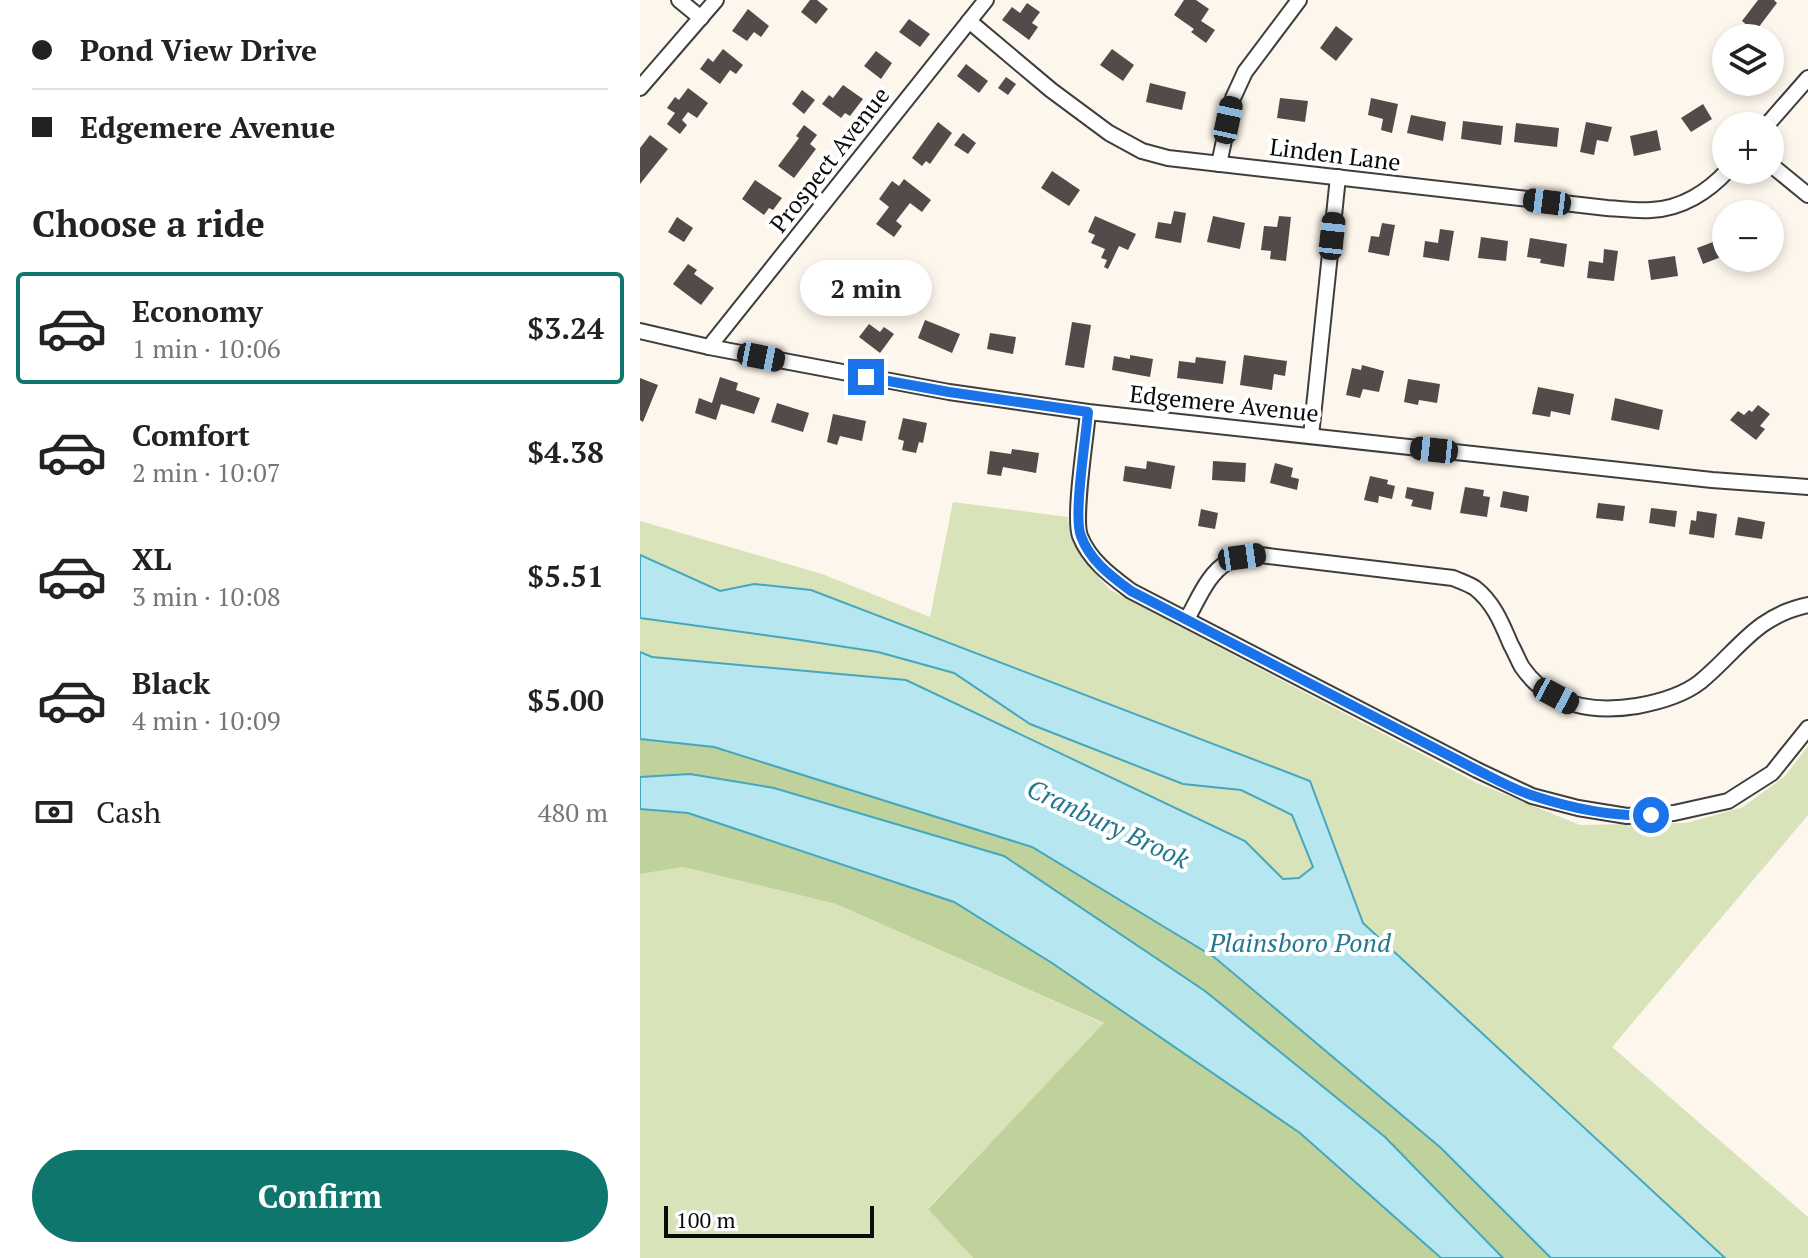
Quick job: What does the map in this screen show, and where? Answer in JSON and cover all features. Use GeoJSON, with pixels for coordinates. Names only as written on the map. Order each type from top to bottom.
{"type":"FeatureCollection","features":[{"type":"Feature","properties":{"kind":"street"},"geometry":{"type":"LineString","coordinates":[[679,0],[701,18]]}},
{"type":"Feature","properties":{"kind":"street"},"geometry":{"type":"LineString","coordinates":[[640,88],[716,0]]}},
{"type":"Feature","properties":{"kind":"street","name":"Prospect Avenue"},"geometry":{"type":"LineString","coordinates":[[709,347],[986,0]]}},
{"type":"Feature","properties":{"kind":"street"},"geometry":{"type":"LineString","coordinates":[[1219,164],[1233,98],[1245,72],[1299,0]]}},
{"type":"Feature","properties":{"kind":"street","name":"Linden Lane"},"geometry":{"type":"LineString","coordinates":[[969,21],[1051,90],[1109,133],[1142,151],[1168,158],[1607,208],[1654,210],[1689,201],[1715,184]]}},
{"type":"Feature","properties":{"kind":"street"},"geometry":{"type":"LineString","coordinates":[[1778,112],[1808,78]]}},
{"type":"Feature","properties":{"kind":"street"},"geometry":{"type":"LineString","coordinates":[[1784,175],[1808,195]]}},
{"type":"Feature","properties":{"kind":"street"},"geometry":{"type":"LineString","coordinates":[[1311,436],[1338,177]]}},
{"type":"Feature","properties":{"kind":"street","name":"Edgemere Avenue"},"geometry":{"type":"LineString","coordinates":[[640,331],[949,392],[1088,412],[1712,480],[1808,487]]}},
{"type":"Feature","properties":{"kind":"street"},"geometry":{"type":"LineString","coordinates":[[1088,412],[1079,534],[1093,559],[1111,576],[1131,591],[1532,796],[1627,816],[1674,813],[1728,801],[1772,773],[1808,728]]}},
{"type":"Feature","properties":{"kind":"street"},"geometry":{"type":"LineString","coordinates":[[1187,619],[1210,579],[1226,563],[1242,557],[1260,555],[1453,578],[1475,588],[1493,607],[1522,666],[1541,688],[1570,704],[1600,709],[1670,699],[1698,683],[1762,624],[1792,608],[1808,605]]}},
{"type":"Feature","properties":{"kind":"green space"},"geometry":{"type":"Polygon","coordinates":[[[953,502],[1068,517],[1071,539],[1084,560],[1110,590],[1477,783],[1580,825],[1687,823],[1743,807],[1785,776],[1808,746],[1808,815],[1612,1047],[1808,1217],[1808,1258],[1725,1258],[1363,923],[1309,781],[811,590],[754,584],[720,591],[640,555],[640,521],[822,574],[930,617],[953,502]]]}},
{"type":"Feature","properties":{"kind":"green space"},"geometry":{"type":"Polygon","coordinates":[[[640,618],[878,652],[954,673],[1030,724],[1183,784],[1241,790],[1292,816],[1313,868],[1299,878],[1283,879],[1245,841],[652,657],[640,652],[640,618]]]}},
{"type":"Feature","properties":{"kind":"green space"},"geometry":{"type":"Polygon","coordinates":[[[640,739],[714,747],[1032,847],[1213,957],[1441,1148],[1551,1258],[1503,1258],[1385,1137],[1205,991],[1004,856],[690,774],[640,777],[640,739]]]}},
{"type":"Feature","properties":{"kind":"green space"},"geometry":{"type":"Polygon","coordinates":[[[640,809],[688,813],[954,902],[1052,963],[1300,1133],[1441,1258],[973,1258],[928,1209],[1104,1023],[836,904],[683,867],[640,874],[640,809]]]}},
{"type":"Feature","properties":{"kind":"green space"},"geometry":{"type":"Polygon","coordinates":[[[683,867],[836,904],[1105,1024],[928,1208],[973,1258],[640,1258],[640,874],[683,867]]]}},
{"type":"Feature","properties":{"kind":"water","name":"Plainsboro Pond"},"geometry":{"type":"Polygon","coordinates":[[[640,555],[720,591],[754,584],[811,590],[1310,781],[1363,923],[1725,1258],[1551,1258],[1441,1148],[1214,957],[1032,847],[714,747],[640,739],[640,652],[652,657],[906,680],[1245,841],[1283,879],[1299,878],[1313,867],[1292,815],[1241,790],[1183,784],[1030,724],[954,673],[878,652],[640,618],[640,555]]]}},
{"type":"Feature","properties":{"kind":"water","name":"Plainsboro Pond"},"geometry":{"type":"Polygon","coordinates":[[[690,774],[774,788],[1004,856],[1205,991],[1385,1137],[1503,1258],[1441,1258],[1300,1133],[1052,963],[954,902],[688,813],[640,809],[640,777],[690,774]]]}},
{"type":"Feature","properties":{"kind":"building"},"geometry":{"type":"Polygon","coordinates":[[[810,0],[817,0],[828,9],[816,24],[801,12],[810,0]]]}},
{"type":"Feature","properties":{"kind":"building"},"geometry":{"type":"Polygon","coordinates":[[[1184,0],[1196,0],[1209,9],[1201,21],[1215,30],[1206,43],[1191,32],[1194,29],[1174,15],[1184,0]]]}},
{"type":"Feature","properties":{"kind":"building"},"geometry":{"type":"Polygon","coordinates":[[[1758,0],[1774,0],[1777,3],[1761,24],[1746,24],[1742,21],[1758,0]]]}},
{"type":"Feature","properties":{"kind":"building"},"geometry":{"type":"Polygon","coordinates":[[[1027,3],[1040,12],[1032,23],[1038,27],[1029,40],[1002,20],[1012,7],[1020,13],[1027,3]]]}},
{"type":"Feature","properties":{"kind":"building"},"geometry":{"type":"Polygon","coordinates":[[[748,9],[769,26],[761,37],[754,32],[747,41],[732,31],[748,9]]]}},
{"type":"Feature","properties":{"kind":"building"},"geometry":{"type":"Polygon","coordinates":[[[909,19],[930,34],[920,47],[899,32],[909,19]]]}},
{"type":"Feature","properties":{"kind":"building"},"geometry":{"type":"Polygon","coordinates":[[[1336,26],[1353,39],[1336,61],[1320,48],[1336,26]]]}},
{"type":"Feature","properties":{"kind":"building"},"geometry":{"type":"Polygon","coordinates":[[[723,49],[743,65],[736,74],[730,70],[720,84],[700,69],[708,58],[713,62],[723,49]]]}},
{"type":"Feature","properties":{"kind":"building"},"geometry":{"type":"Polygon","coordinates":[[[1112,49],[1134,65],[1123,81],[1100,65],[1112,49]]]}},
{"type":"Feature","properties":{"kind":"building"},"geometry":{"type":"Polygon","coordinates":[[[876,51],[892,63],[881,79],[864,66],[876,51]]]}},
{"type":"Feature","properties":{"kind":"building"},"geometry":{"type":"Polygon","coordinates":[[[966,64],[988,81],[979,93],[957,76],[966,64]]]}},
{"type":"Feature","properties":{"kind":"building"},"geometry":{"type":"Polygon","coordinates":[[[1006,77],[1016,84],[1008,95],[998,88],[1006,77]]]}},
{"type":"Feature","properties":{"kind":"building"},"geometry":{"type":"Polygon","coordinates":[[[1150,83],[1186,92],[1182,110],[1146,102],[1150,83]]]}},
{"type":"Feature","properties":{"kind":"building"},"geometry":{"type":"Polygon","coordinates":[[[843,85],[863,99],[850,116],[845,113],[841,118],[822,104],[829,95],[833,98],[843,85]]]}},
{"type":"Feature","properties":{"kind":"building"},"geometry":{"type":"Polygon","coordinates":[[[688,88],[708,103],[697,118],[688,112],[682,120],[687,125],[680,134],[667,124],[675,113],[667,108],[675,97],[679,100],[688,88]]]}},
{"type":"Feature","properties":{"kind":"building"},"geometry":{"type":"Polygon","coordinates":[[[802,90],[815,100],[804,114],[792,104],[802,90]]]}},
{"type":"Feature","properties":{"kind":"building"},"geometry":{"type":"Polygon","coordinates":[[[1280,98],[1308,101],[1305,122],[1277,118],[1280,98]]]}},
{"type":"Feature","properties":{"kind":"building"},"geometry":{"type":"Polygon","coordinates":[[[1371,98],[1398,104],[1392,133],[1381,130],[1383,119],[1368,115],[1371,98]]]}},
{"type":"Feature","properties":{"kind":"building"},"geometry":{"type":"Polygon","coordinates":[[[1703,104],[1712,119],[1691,132],[1681,118],[1703,104]]]}},
{"type":"Feature","properties":{"kind":"building"},"geometry":{"type":"Polygon","coordinates":[[[1411,115],[1446,122],[1443,141],[1407,133],[1411,115]]]}},
{"type":"Feature","properties":{"kind":"building"},"geometry":{"type":"Polygon","coordinates":[[[1463,121],[1503,126],[1501,145],[1461,139],[1463,121]]]}},
{"type":"Feature","properties":{"kind":"building"},"geometry":{"type":"Polygon","coordinates":[[[938,122],[952,133],[930,164],[926,161],[922,166],[912,158],[938,122]]]}},
{"type":"Feature","properties":{"kind":"building"},"geometry":{"type":"Polygon","coordinates":[[[1586,122],[1612,127],[1608,142],[1597,140],[1594,155],[1580,152],[1586,122]]]}},
{"type":"Feature","properties":{"kind":"building"},"geometry":{"type":"Polygon","coordinates":[[[1516,123],[1559,128],[1557,147],[1514,142],[1516,123]]]}},
{"type":"Feature","properties":{"kind":"building"},"geometry":{"type":"Polygon","coordinates":[[[804,125],[817,135],[810,144],[816,149],[794,178],[778,166],[799,138],[796,136],[804,125]]]}},
{"type":"Feature","properties":{"kind":"building"},"geometry":{"type":"Polygon","coordinates":[[[1657,130],[1661,150],[1634,156],[1630,136],[1657,130]]]}},
{"type":"Feature","properties":{"kind":"building"},"geometry":{"type":"Polygon","coordinates":[[[963,133],[976,143],[968,154],[954,145],[963,133]]]}},
{"type":"Feature","properties":{"kind":"building"},"geometry":{"type":"Polygon","coordinates":[[[650,135],[668,149],[640,184],[640,148],[650,135]]]}},
{"type":"Feature","properties":{"kind":"building"},"geometry":{"type":"Polygon","coordinates":[[[1052,171],[1080,190],[1069,206],[1041,188],[1052,171]]]}},
{"type":"Feature","properties":{"kind":"building"},"geometry":{"type":"Polygon","coordinates":[[[904,179],[931,200],[922,212],[910,203],[896,221],[902,226],[894,237],[876,224],[889,207],[879,199],[892,181],[899,186],[904,179]]]}},
{"type":"Feature","properties":{"kind":"building"},"geometry":{"type":"Polygon","coordinates":[[[755,180],[782,198],[773,210],[769,208],[764,215],[742,199],[755,180]]]}},
{"type":"Feature","properties":{"kind":"building"},"geometry":{"type":"Polygon","coordinates":[[[1174,211],[1186,213],[1181,243],[1155,238],[1158,222],[1171,224],[1174,211]]]}},
{"type":"Feature","properties":{"kind":"building"},"geometry":{"type":"Polygon","coordinates":[[[1095,216],[1136,234],[1128,250],[1119,246],[1108,269],[1104,267],[1107,260],[1101,258],[1105,249],[1091,243],[1095,235],[1088,232],[1095,216]]]}},
{"type":"Feature","properties":{"kind":"building"},"geometry":{"type":"Polygon","coordinates":[[[1213,216],[1245,223],[1240,249],[1207,242],[1213,216]]]}},
{"type":"Feature","properties":{"kind":"building"},"geometry":{"type":"Polygon","coordinates":[[[1279,216],[1291,217],[1286,261],[1270,259],[1271,251],[1261,250],[1264,226],[1277,227],[1279,216]]]}},
{"type":"Feature","properties":{"kind":"building"},"geometry":{"type":"Polygon","coordinates":[[[677,217],[693,228],[684,242],[668,232],[677,217]]]}},
{"type":"Feature","properties":{"kind":"building"},"geometry":{"type":"Polygon","coordinates":[[[1382,223],[1395,225],[1389,256],[1368,252],[1371,236],[1379,237],[1382,223]]]}},
{"type":"Feature","properties":{"kind":"building"},"geometry":{"type":"Polygon","coordinates":[[[1440,229],[1454,231],[1449,261],[1423,257],[1425,241],[1438,243],[1440,229]]]}},
{"type":"Feature","properties":{"kind":"building"},"geometry":{"type":"Polygon","coordinates":[[[1481,237],[1508,241],[1506,261],[1478,258],[1481,237]]]}},
{"type":"Feature","properties":{"kind":"building"},"geometry":{"type":"Polygon","coordinates":[[[1530,238],[1567,244],[1564,267],[1540,263],[1541,259],[1527,257],[1530,238]]]}},
{"type":"Feature","properties":{"kind":"building"},"geometry":{"type":"Polygon","coordinates":[[[1712,242],[1712,260],[1703,264],[1697,248],[1712,242]]]}},
{"type":"Feature","properties":{"kind":"building"},"geometry":{"type":"Polygon","coordinates":[[[1604,249],[1618,251],[1614,281],[1587,278],[1589,261],[1603,263],[1604,249]]]}},
{"type":"Feature","properties":{"kind":"building"},"geometry":{"type":"Polygon","coordinates":[[[1675,256],[1678,276],[1651,280],[1648,260],[1675,256]]]}},
{"type":"Feature","properties":{"kind":"building"},"geometry":{"type":"Polygon","coordinates":[[[688,264],[697,270],[694,274],[714,288],[701,305],[673,284],[688,264]]]}},
{"type":"Feature","properties":{"kind":"building"},"geometry":{"type":"Polygon","coordinates":[[[900,289],[911,298],[898,315],[886,306],[900,289]]]}},
{"type":"Feature","properties":{"kind":"building"},"geometry":{"type":"Polygon","coordinates":[[[925,320],[960,334],[952,353],[918,338],[925,320]]]}},
{"type":"Feature","properties":{"kind":"building"},"geometry":{"type":"Polygon","coordinates":[[[1072,322],[1091,325],[1084,368],[1065,365],[1072,322]]]}},
{"type":"Feature","properties":{"kind":"building"},"geometry":{"type":"Polygon","coordinates":[[[869,324],[880,332],[884,327],[894,334],[880,353],[859,337],[869,324]]]}},
{"type":"Feature","properties":{"kind":"building"},"geometry":{"type":"Polygon","coordinates":[[[990,333],[1016,337],[1013,354],[987,349],[990,333]]]}},
{"type":"Feature","properties":{"kind":"building"},"geometry":{"type":"Polygon","coordinates":[[[1130,355],[1153,359],[1150,377],[1112,370],[1114,356],[1130,359],[1130,355]]]}},
{"type":"Feature","properties":{"kind":"building"},"geometry":{"type":"Polygon","coordinates":[[[1244,355],[1287,361],[1285,376],[1274,374],[1272,390],[1240,385],[1244,355]]]}},
{"type":"Feature","properties":{"kind":"building"},"geometry":{"type":"Polygon","coordinates":[[[1196,357],[1226,361],[1223,384],[1177,378],[1179,361],[1195,363],[1196,357]]]}},
{"type":"Feature","properties":{"kind":"building"},"geometry":{"type":"Polygon","coordinates":[[[1362,365],[1384,371],[1379,392],[1363,389],[1360,398],[1346,395],[1352,368],[1361,370],[1362,365]]]}},
{"type":"Feature","properties":{"kind":"building"},"geometry":{"type":"Polygon","coordinates":[[[720,377],[738,383],[736,390],[760,398],[754,414],[721,404],[716,420],[695,413],[699,398],[712,403],[720,377]]]}},
{"type":"Feature","properties":{"kind":"building"},"geometry":{"type":"Polygon","coordinates":[[[640,378],[658,385],[643,422],[640,420],[640,378]]]}},
{"type":"Feature","properties":{"kind":"building"},"geometry":{"type":"Polygon","coordinates":[[[1408,379],[1440,384],[1437,403],[1419,400],[1418,405],[1404,402],[1408,379]]]}},
{"type":"Feature","properties":{"kind":"building"},"geometry":{"type":"Polygon","coordinates":[[[1538,387],[1574,394],[1570,415],[1551,411],[1550,417],[1532,414],[1538,387]]]}},
{"type":"Feature","properties":{"kind":"building"},"geometry":{"type":"Polygon","coordinates":[[[1615,398],[1663,410],[1659,430],[1611,420],[1615,398]]]}},
{"type":"Feature","properties":{"kind":"building"},"geometry":{"type":"Polygon","coordinates":[[[777,403],[809,413],[803,432],[771,422],[777,403]]]}},
{"type":"Feature","properties":{"kind":"building"},"geometry":{"type":"Polygon","coordinates":[[[1758,405],[1770,414],[1760,426],[1765,429],[1756,440],[1730,420],[1738,411],[1744,415],[1758,405]]]}},
{"type":"Feature","properties":{"kind":"building"},"geometry":{"type":"Polygon","coordinates":[[[833,414],[866,421],[862,441],[840,436],[837,445],[827,442],[833,414]]]}},
{"type":"Feature","properties":{"kind":"building"},"geometry":{"type":"Polygon","coordinates":[[[903,418],[927,423],[923,443],[919,442],[916,453],[902,450],[904,441],[898,439],[903,418]]]}},
{"type":"Feature","properties":{"kind":"building"},"geometry":{"type":"Polygon","coordinates":[[[1012,449],[1039,453],[1036,473],[1003,467],[1001,476],[987,474],[990,451],[1011,454],[1012,449]]]}},
{"type":"Feature","properties":{"kind":"building"},"geometry":{"type":"Polygon","coordinates":[[[1147,461],[1175,466],[1171,489],[1123,481],[1125,466],[1146,469],[1147,461]]]}},
{"type":"Feature","properties":{"kind":"building"},"geometry":{"type":"Polygon","coordinates":[[[1213,461],[1246,463],[1245,482],[1212,480],[1213,461]]]}},
{"type":"Feature","properties":{"kind":"building"},"geometry":{"type":"Polygon","coordinates":[[[1275,463],[1293,468],[1291,477],[1299,479],[1297,490],[1270,483],[1275,463]]]}},
{"type":"Feature","properties":{"kind":"building"},"geometry":{"type":"Polygon","coordinates":[[[1370,476],[1388,480],[1387,484],[1395,486],[1392,499],[1379,496],[1378,503],[1364,500],[1370,476]]]}},
{"type":"Feature","properties":{"kind":"building"},"geometry":{"type":"Polygon","coordinates":[[[1407,487],[1434,492],[1431,510],[1411,506],[1413,500],[1405,498],[1407,487]]]}},
{"type":"Feature","properties":{"kind":"building"},"geometry":{"type":"Polygon","coordinates":[[[1465,487],[1484,490],[1483,496],[1490,497],[1487,517],[1460,513],[1465,487]]]}},
{"type":"Feature","properties":{"kind":"building"},"geometry":{"type":"Polygon","coordinates":[[[1503,491],[1529,496],[1527,512],[1500,507],[1503,491]]]}},
{"type":"Feature","properties":{"kind":"building"},"geometry":{"type":"Polygon","coordinates":[[[1598,503],[1625,506],[1623,521],[1596,518],[1598,503]]]}},
{"type":"Feature","properties":{"kind":"building"},"geometry":{"type":"Polygon","coordinates":[[[1651,508],[1677,511],[1675,527],[1649,523],[1651,508]]]}},
{"type":"Feature","properties":{"kind":"building"},"geometry":{"type":"Polygon","coordinates":[[[1201,509],[1218,513],[1215,529],[1198,526],[1201,509]]]}},
{"type":"Feature","properties":{"kind":"building"},"geometry":{"type":"Polygon","coordinates":[[[1697,511],[1717,514],[1714,538],[1689,534],[1691,520],[1696,521],[1697,511]]]}},
{"type":"Feature","properties":{"kind":"building"},"geometry":{"type":"Polygon","coordinates":[[[1738,517],[1765,522],[1762,539],[1735,535],[1738,517]]]}},
{"type":"Feature","properties":{"kind":"route"},"geometry":{"type":"LineString","coordinates":[[866,377],[1088,412],[1079,534],[1093,559],[1131,591],[1532,796],[1627,816],[1651,815]]}},
{"type":"Feature","properties":{"kind":"water label","name":"Cranbury Brook"},"geometry":{"type":"Point","coordinates":[1108,824]}}]}
